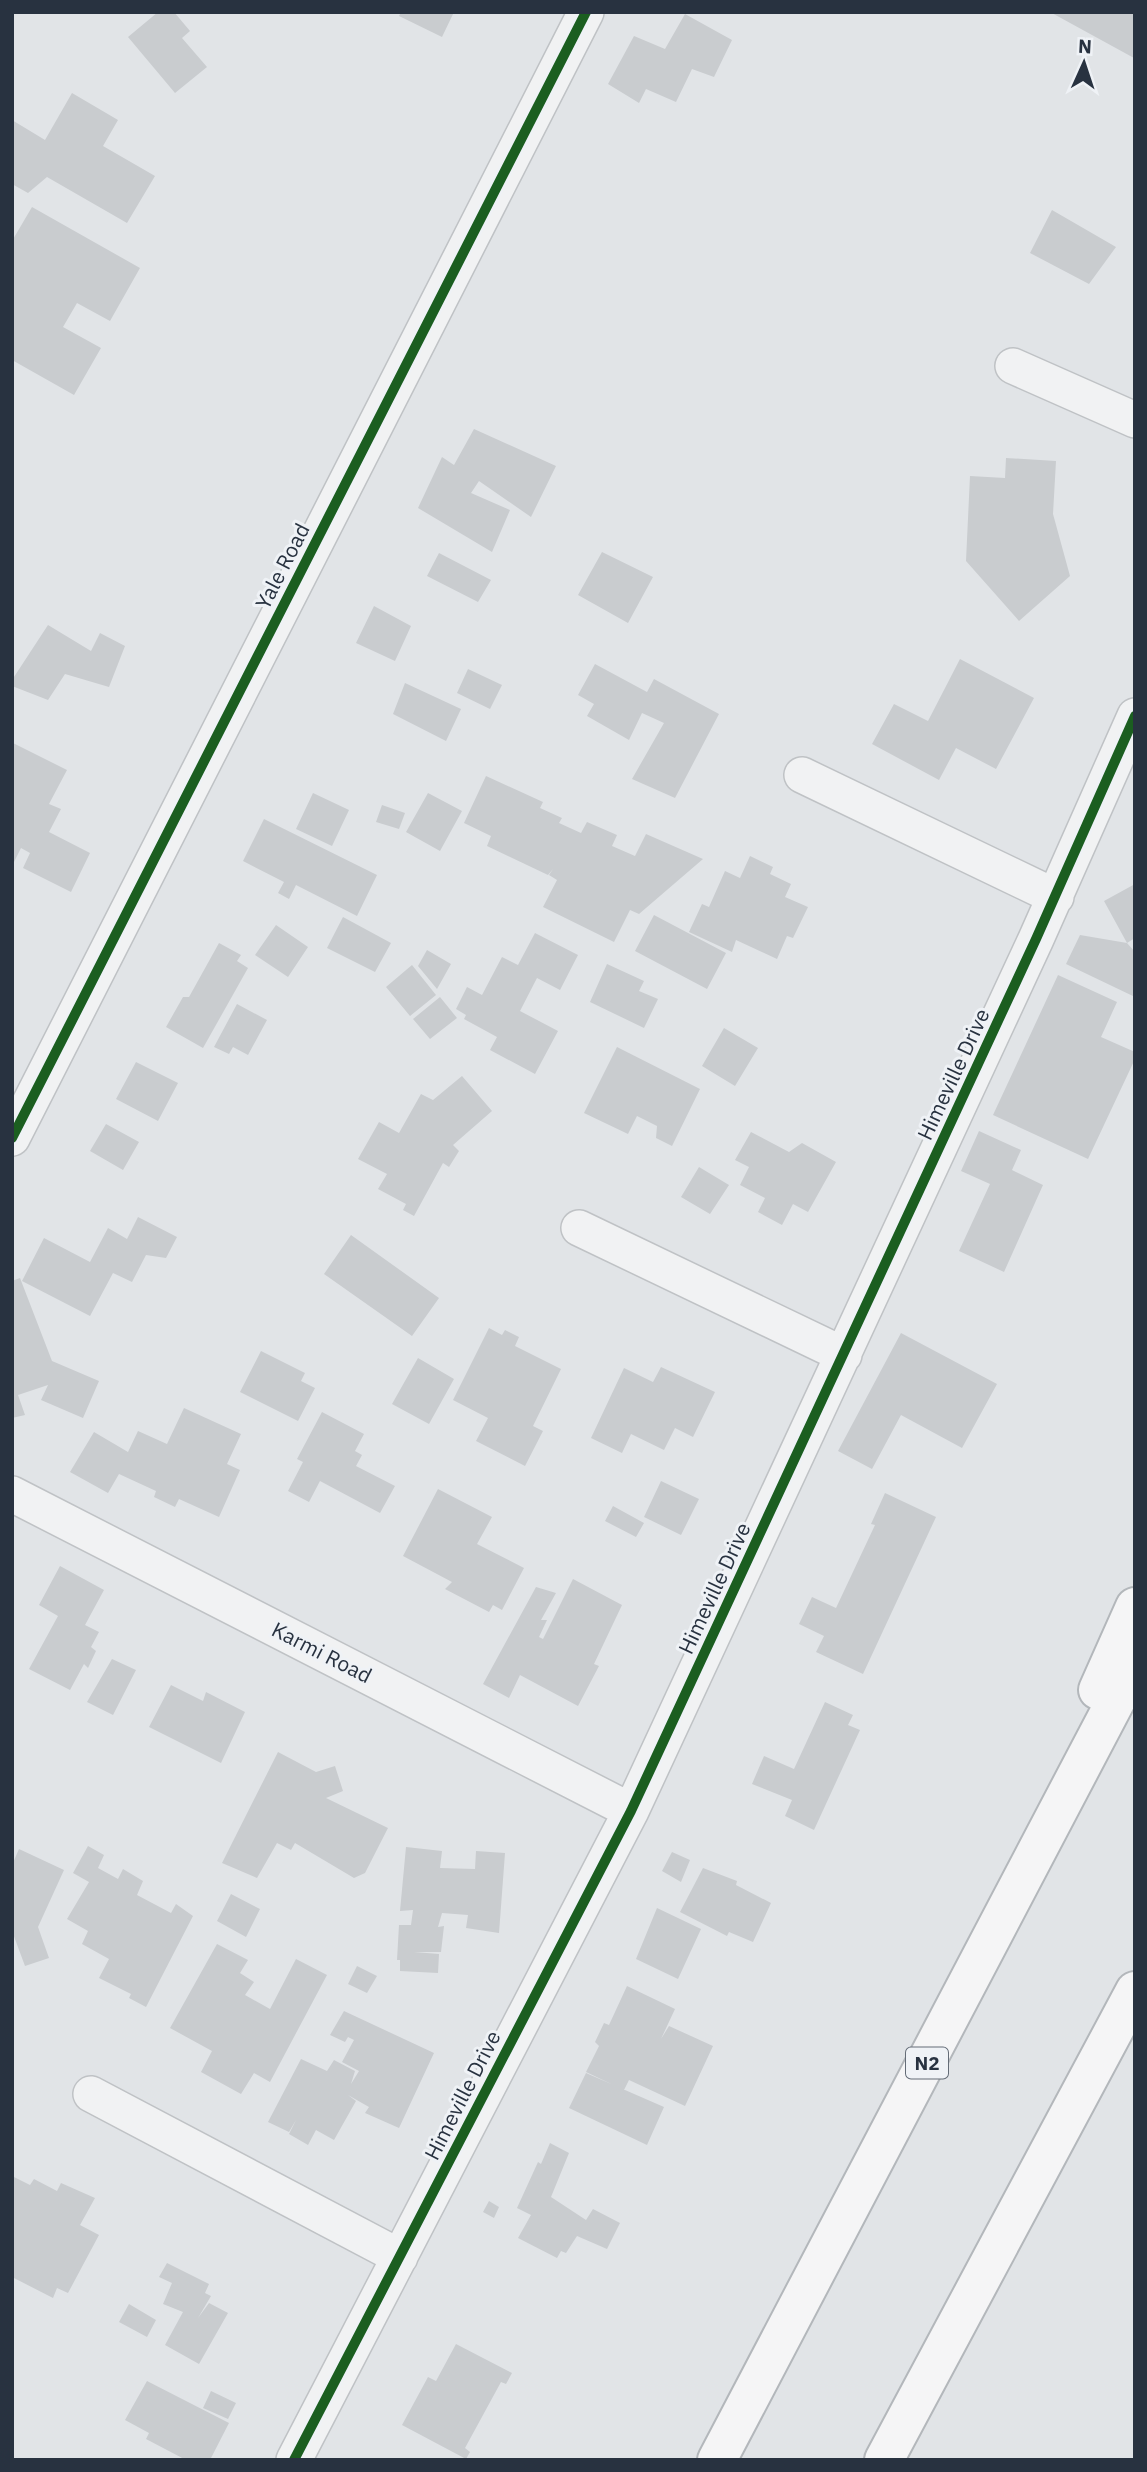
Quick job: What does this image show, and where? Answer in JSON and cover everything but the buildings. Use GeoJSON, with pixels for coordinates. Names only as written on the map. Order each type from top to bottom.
{"type":"FeatureCollection","features":[{"type":"Feature","properties":{"kind":"highway"},"geometry":{"type":"LineString","coordinates":[[965,1989],[1135,1607]]}},
{"type":"Feature","properties":{"kind":"highway","name":"N2"},"geometry":{"type":"LineString","coordinates":[[717,2460],[1135,1664]]}},
{"type":"Feature","properties":{"kind":"highway"},"geometry":{"type":"LineString","coordinates":[[884,2460],[1135,1991]]}},
{"type":"Feature","properties":{"kind":"highway"},"geometry":{"type":"LineString","coordinates":[[1102,2052],[1135,2004]]}},
{"type":"Feature","properties":{"kind":"street","name":"Yale Road"},"geometry":{"type":"LineString","coordinates":[[12,1138],[586,12]]}},
{"type":"Feature","properties":{"kind":"street"},"geometry":{"type":"LineString","coordinates":[[1013,366],[1135,420]]}},
{"type":"Feature","properties":{"kind":"street","name":"Himeville Drive"},"geometry":{"type":"LineString","coordinates":[[294,2460],[631,1811],[1056,897],[1135,716]]}},
{"type":"Feature","properties":{"kind":"street"},"geometry":{"type":"LineString","coordinates":[[802,775],[1056,897]]}},
{"type":"Feature","properties":{"kind":"street"},"geometry":{"type":"LineString","coordinates":[[579,1228],[844,1355]]}},
{"type":"Feature","properties":{"kind":"street","name":"Karmi Road"},"geometry":{"type":"LineString","coordinates":[[12,1494],[631,1811]]}},
{"type":"Feature","properties":{"kind":"street"},"geometry":{"type":"LineString","coordinates":[[91,2094],[400,2258]]}},
{"type":"Feature","properties":{"kind":"cycle path"},"geometry":{"type":"LineString","coordinates":[[12,1138],[586,12]]}},
{"type":"Feature","properties":{"kind":"cycle path"},"geometry":{"type":"LineString","coordinates":[[294,2460],[631,1811],[1036,939],[1135,716]]}}]}
